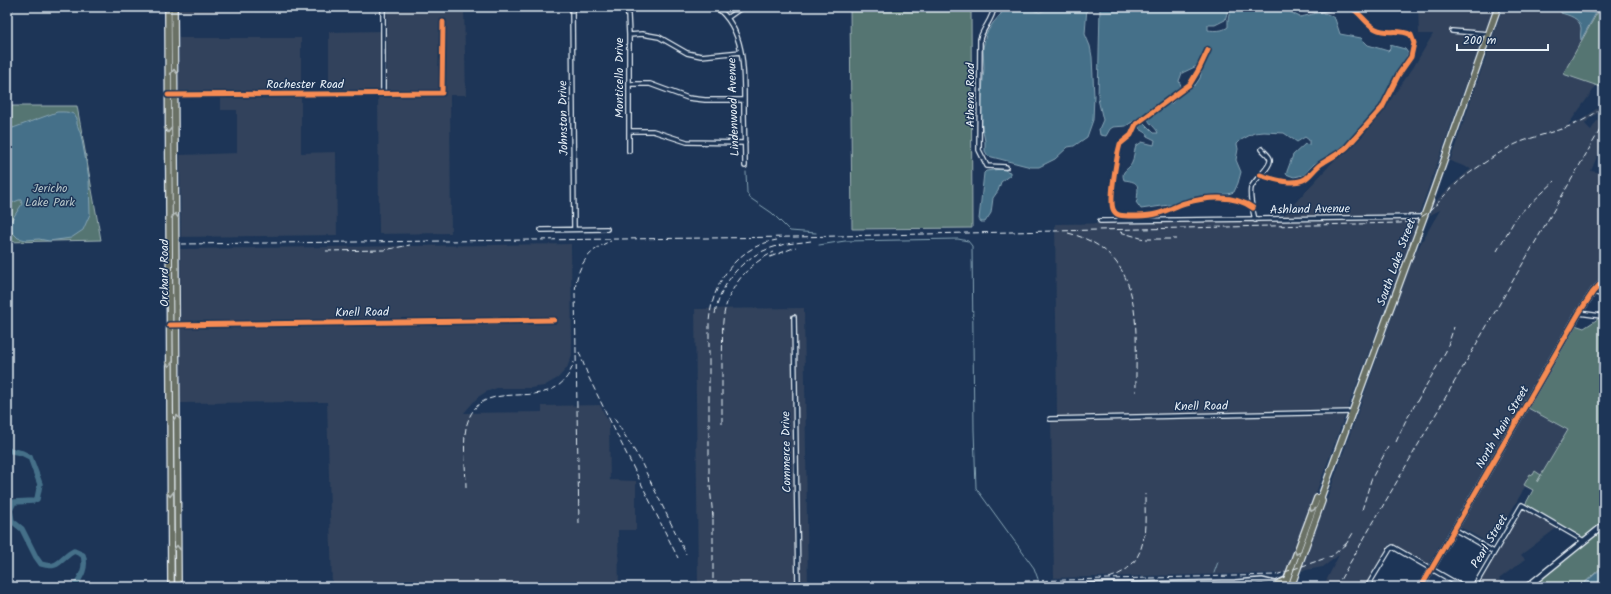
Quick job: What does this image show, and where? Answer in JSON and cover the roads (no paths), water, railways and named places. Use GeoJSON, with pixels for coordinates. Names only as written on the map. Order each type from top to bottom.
{"type":"FeatureCollection","features":[{"type":"Feature","properties":{"kind":"main road","name":"Orchard Road"},"geometry":{"type":"LineString","coordinates":[[168,7],[176,325],[178,587]]}},
{"type":"Feature","properties":{"kind":"main road","name":"Orchard Road"},"geometry":{"type":"LineString","coordinates":[[171,587],[169,325],[171,95],[174,7]]}},
{"type":"Feature","properties":{"kind":"main road","name":"South Lake Street"},"geometry":{"type":"LineString","coordinates":[[1290,587],[1322,501],[1321,497],[1424,217],[1498,7]]}},
{"type":"Feature","properties":{"kind":"main road","name":"South Lake Street"},"geometry":{"type":"LineString","coordinates":[[1284,587],[1317,498],[1321,497]]}},
{"type":"Feature","properties":{"kind":"main road"},"geometry":{"type":"LineString","coordinates":[[1277,585],[1286,580]]}},
{"type":"Feature","properties":{"kind":"main road"},"geometry":{"type":"LineString","coordinates":[[1293,580],[1295,587]]}},
{"type":"Feature","properties":{"kind":"street"},"geometry":{"type":"LineString","coordinates":[[383,7],[383,94]]}},
{"type":"Feature","properties":{"kind":"street","name":"Johnston Drive"},"geometry":{"type":"LineString","coordinates":[[572,7],[574,229]]}},
{"type":"Feature","properties":{"kind":"street","name":"Monticello Drive"},"geometry":{"type":"LineString","coordinates":[[624,7],[628,15],[629,35],[630,150]]}},
{"type":"Feature","properties":{"kind":"street","name":"Lindenwood Avenue"},"geometry":{"type":"LineString","coordinates":[[716,7],[727,18],[737,35],[741,52],[744,100],[745,166]]}},
{"type":"Feature","properties":{"kind":"street","name":"Athena Road"},"geometry":{"type":"LineString","coordinates":[[994,7],[993,14],[980,39],[979,150],[987,166],[1006,168]]}},
{"type":"Feature","properties":{"kind":"street"},"geometry":{"type":"LineString","coordinates":[[1293,7],[1302,9],[1338,7]]}},
{"type":"Feature","properties":{"kind":"street"},"geometry":{"type":"LineString","coordinates":[[1260,175],[1280,181],[1302,180],[1309,176],[1317,167],[1341,152],[1382,108],[1411,57],[1414,43],[1410,35],[1402,31],[1377,30],[1357,11],[1348,7]]}},
{"type":"Feature","properties":{"kind":"street"},"geometry":{"type":"LineString","coordinates":[[727,18],[741,8]]}},
{"type":"Feature","properties":{"kind":"street","name":"Rochester Road"},"geometry":{"type":"LineString","coordinates":[[171,95],[442,93],[443,22]]}},
{"type":"Feature","properties":{"kind":"street"},"geometry":{"type":"LineString","coordinates":[[1452,31],[1489,34]]}},
{"type":"Feature","properties":{"kind":"street"},"geometry":{"type":"LineString","coordinates":[[629,35],[642,34],[659,37],[687,53],[701,56],[741,52]]}},
{"type":"Feature","properties":{"kind":"street"},"geometry":{"type":"LineString","coordinates":[[1208,50],[1190,84],[1139,121],[1131,135],[1120,144],[1113,192],[1114,212],[1120,215],[1155,214],[1186,203],[1220,198],[1246,203],[1253,208]]}},
{"type":"Feature","properties":{"kind":"street"},"geometry":{"type":"LineString","coordinates":[[630,84],[650,84],[688,98],[705,100],[744,100]]}},
{"type":"Feature","properties":{"kind":"street"},"geometry":{"type":"LineString","coordinates":[[630,131],[653,131],[687,142],[745,143]]}},
{"type":"Feature","properties":{"kind":"street"},"geometry":{"type":"LineString","coordinates":[[1255,220],[1251,188],[1270,164],[1270,159],[1262,149]]}},
{"type":"Feature","properties":{"kind":"street","name":"Ashland Avenue"},"geometry":{"type":"LineString","coordinates":[[1100,221],[1424,217]]}},
{"type":"Feature","properties":{"kind":"street"},"geometry":{"type":"LineString","coordinates":[[541,230],[607,229]]}},
{"type":"Feature","properties":{"kind":"street","name":"North Main Street"},"geometry":{"type":"LineString","coordinates":[[1421,587],[1579,313],[1593,292],[1604,280]]}},
{"type":"Feature","properties":{"kind":"street"},"geometry":{"type":"LineString","coordinates":[[1593,292],[1604,295]]}},
{"type":"Feature","properties":{"kind":"street"},"geometry":{"type":"LineString","coordinates":[[1579,313],[1601,316]]}},
{"type":"Feature","properties":{"kind":"street","name":"Commerce Drive"},"geometry":{"type":"LineString","coordinates":[[794,317],[798,587]]}},
{"type":"Feature","properties":{"kind":"street","name":"Knell Road"},"geometry":{"type":"LineString","coordinates":[[169,325],[554,320]]}},
{"type":"Feature","properties":{"kind":"street","name":"Knell Road"},"geometry":{"type":"LineString","coordinates":[[1050,419],[1352,412]]}},
{"type":"Feature","properties":{"kind":"street","name":"Pearl Street"},"geometry":{"type":"LineString","coordinates":[[1474,587],[1522,505],[1584,541]]}},
{"type":"Feature","properties":{"kind":"street"},"geometry":{"type":"LineString","coordinates":[[1527,587],[1604,525]]}},
{"type":"Feature","properties":{"kind":"street"},"geometry":{"type":"LineString","coordinates":[[1454,530],[1494,552]]}},
{"type":"Feature","properties":{"kind":"street"},"geometry":{"type":"LineString","coordinates":[[1369,586],[1390,549],[1393,547],[1463,587]]}},
{"type":"Feature","properties":{"kind":"street"},"geometry":{"type":"LineString","coordinates":[[1041,587],[1262,581],[1284,587]]}},
{"type":"Feature","properties":{"kind":"waterway"},"geometry":{"type":"LineString","coordinates":[[746,172],[747,193],[750,198],[772,213],[790,231],[816,233]]}},
{"type":"Feature","properties":{"kind":"waterway"},"geometry":{"type":"LineString","coordinates":[[819,245],[845,241],[958,239],[968,241],[972,246],[976,488],[1034,568],[1038,579]]}},
{"type":"Feature","properties":{"kind":"waterway"},"geometry":{"type":"LineString","coordinates":[[7,450],[22,453],[30,457],[40,484],[37,499],[33,501],[14,502],[10,510],[12,521],[22,529],[41,564],[56,564],[74,551],[83,555],[84,568],[74,587]]}},
{"type":"Feature","properties":{"kind":"waterway"},"geometry":{"type":"LineString","coordinates":[[1214,573],[1218,562]]}},
{"type":"Feature","properties":{"kind":"railway"},"geometry":{"type":"LineString","coordinates":[[181,244],[795,237],[1400,223],[1425,215],[1463,178],[1513,145],[1586,119],[1604,106]]}},
{"type":"Feature","properties":{"kind":"railway"},"geometry":{"type":"LineString","coordinates":[[1336,587],[1604,123]]}},
{"type":"Feature","properties":{"kind":"railway"},"geometry":{"type":"LineString","coordinates":[[1497,251],[1517,216],[1555,181]]}},
{"type":"Feature","properties":{"kind":"railway"},"geometry":{"type":"LineString","coordinates":[[1120,232],[1144,239],[1176,239]]}},
{"type":"Feature","properties":{"kind":"railway"},"geometry":{"type":"LineString","coordinates":[[1068,233],[1094,243],[1112,257],[1124,275],[1132,296],[1135,319],[1136,392]]}},
{"type":"Feature","properties":{"kind":"railway"},"geometry":{"type":"LineString","coordinates":[[713,518],[709,475],[709,322],[711,308],[721,281],[738,259],[750,250],[762,244],[777,240]]}},
{"type":"Feature","properties":{"kind":"railway"},"geometry":{"type":"LineString","coordinates":[[579,524],[576,284],[584,261],[595,249],[611,241]]}},
{"type":"Feature","properties":{"kind":"railway"},"geometry":{"type":"LineString","coordinates":[[715,314],[722,291],[728,281],[743,264],[763,251],[774,247],[811,241]]}},
{"type":"Feature","properties":{"kind":"railway"},"geometry":{"type":"LineString","coordinates":[[326,251],[384,250],[410,245]]}},
{"type":"Feature","properties":{"kind":"railway"},"geometry":{"type":"LineString","coordinates":[[770,257],[796,247]]}},
{"type":"Feature","properties":{"kind":"railway"},"geometry":{"type":"LineString","coordinates":[[722,423],[723,321],[728,299],[733,289],[746,271],[764,257],[774,252]]}},
{"type":"Feature","properties":{"kind":"railway"},"geometry":{"type":"LineString","coordinates":[[1396,442],[1405,422],[1446,351],[1454,327]]}},
{"type":"Feature","properties":{"kind":"railway"},"geometry":{"type":"LineString","coordinates":[[579,352],[589,378],[678,558]]}},
{"type":"Feature","properties":{"kind":"railway"},"geometry":{"type":"LineString","coordinates":[[466,488],[464,447],[467,424],[475,408],[488,399],[503,396],[536,394],[552,390],[565,380],[574,362]]}},
{"type":"Feature","properties":{"kind":"railway"},"geometry":{"type":"LineString","coordinates":[[614,418],[639,458],[686,554]]}},
{"type":"Feature","properties":{"kind":"railway"},"geometry":{"type":"LineString","coordinates":[[1362,510],[1371,480],[1389,445]]}},
{"type":"Feature","properties":{"kind":"railway"},"geometry":{"type":"LineString","coordinates":[[1109,578],[1122,572],[1132,564],[1138,555],[1144,532],[1145,494]]}},
{"type":"Feature","properties":{"kind":"railway"},"geometry":{"type":"LineString","coordinates":[[713,513],[713,579]]}},
{"type":"Feature","properties":{"kind":"railway"},"geometry":{"type":"LineString","coordinates":[[1345,546],[1353,533]]}},
{"type":"Feature","properties":{"kind":"railway"},"geometry":{"type":"LineString","coordinates":[[1024,581],[1276,575],[1332,556],[1348,542]]}},
{"type":"Feature","properties":{"kind":"park label","name":"Jericho Lake Park"},"geometry":{"type":"Point","coordinates":[50,195]}}]}
